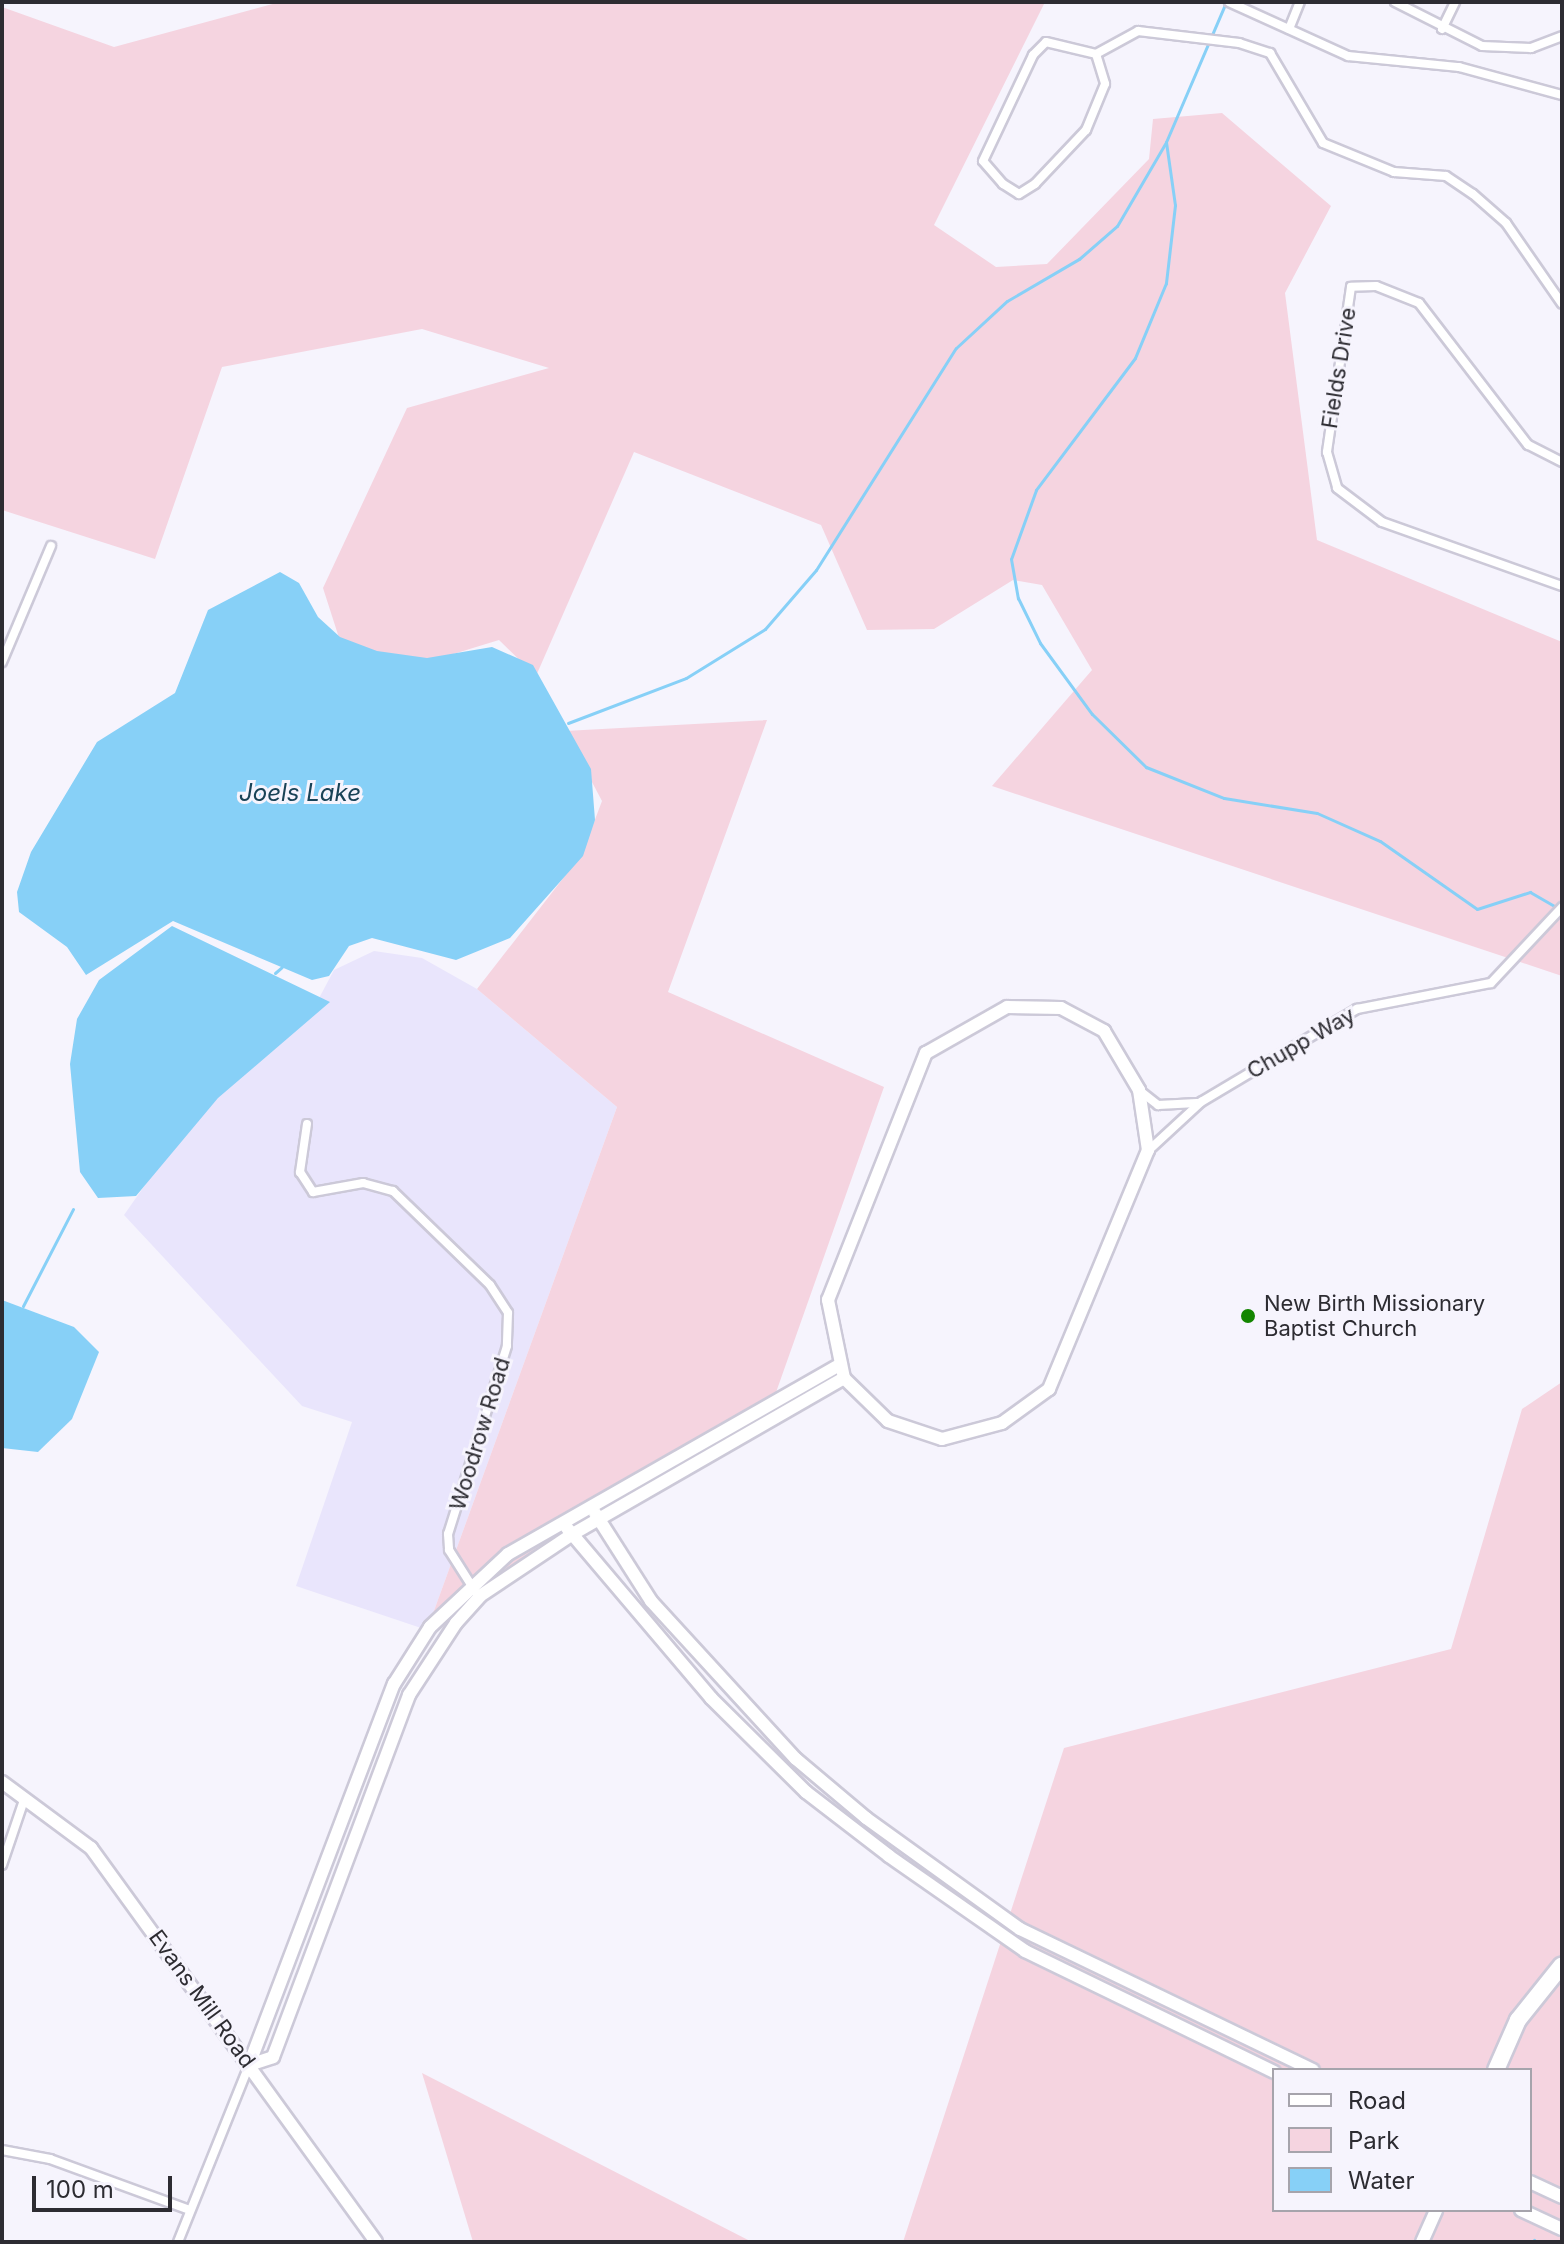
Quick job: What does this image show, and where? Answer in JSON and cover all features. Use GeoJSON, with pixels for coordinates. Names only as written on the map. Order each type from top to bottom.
{"type":"FeatureCollection","features":[{"type":"Feature","properties":{"kind":"highway"},"geometry":{"type":"LineString","coordinates":[[1497,2068],[1518,2020],[1562,1965]]}},
{"type":"Feature","properties":{"kind":"highway"},"geometry":{"type":"LineString","coordinates":[[1504,2068],[1542,1992]]}},
{"type":"Feature","properties":{"kind":"street"},"geometry":{"type":"LineString","coordinates":[[1229,2],[1372,63],[1459,67],[1562,95]]}},
{"type":"Feature","properties":{"kind":"street"},"geometry":{"type":"LineString","coordinates":[[1289,29],[1300,2]]}},
{"type":"Feature","properties":{"kind":"street"},"geometry":{"type":"LineString","coordinates":[[1395,2],[1442,29],[1506,50],[1562,36]]}},
{"type":"Feature","properties":{"kind":"street"},"geometry":{"type":"LineString","coordinates":[[1442,29],[1455,2]]}},
{"type":"Feature","properties":{"kind":"street"},"geometry":{"type":"LineString","coordinates":[[1096,54],[1105,84],[1086,130],[1035,184],[1019,194],[1003,184],[983,161],[1033,55],[1057,40],[1096,54],[1138,31],[1239,43],[1270,53],[1323,143],[1394,172],[1446,176],[1473,194],[1506,223],[1562,304]]}},
{"type":"Feature","properties":{"kind":"street","name":"Fields Drive"},"geometry":{"type":"LineString","coordinates":[[1562,462],[1528,445],[1419,303],[1376,286],[1351,287],[1327,452],[1337,488],[1382,522],[1562,586]]}},
{"type":"Feature","properties":{"kind":"street"},"geometry":{"type":"LineString","coordinates":[[2,662],[6,636],[51,546]]}},
{"type":"Feature","properties":{"kind":"street","name":"Chupp Way"},"geometry":{"type":"LineString","coordinates":[[1148,1150],[1201,1102],[1357,1009],[1491,983],[1562,907]]}},
{"type":"Feature","properties":{"kind":"street"},"geometry":{"type":"LineString","coordinates":[[1139,1090],[1148,1150],[1049,1389],[1002,1423],[942,1439],[888,1421],[844,1378],[828,1300],[926,1053],[1007,1007],[1061,1008],[1104,1031],[1139,1090],[1158,1105],[1201,1102]]}},
{"type":"Feature","properties":{"kind":"street","name":"Woodrow Road"},"geometry":{"type":"LineString","coordinates":[[307,1124],[300,1172],[313,1192],[363,1183],[393,1191],[490,1285],[508,1313],[507,1346],[448,1534],[449,1550],[480,1596]]}},
{"type":"Feature","properties":{"kind":"street"},"geometry":{"type":"LineString","coordinates":[[178,2242],[394,1684],[430,1627],[470,1585],[564,1521],[841,1364]]}},
{"type":"Feature","properties":{"kind":"street"},"geometry":{"type":"LineString","coordinates":[[249,2065],[273,2057],[409,1695],[480,1596],[571,1535],[844,1378]]}},
{"type":"Feature","properties":{"kind":"street"},"geometry":{"type":"LineString","coordinates":[[592,1506],[651,1601],[796,1759],[866,1818],[1020,1929],[1309,2068]]}},
{"type":"Feature","properties":{"kind":"street"},"geometry":{"type":"LineString","coordinates":[[564,1521],[571,1535],[711,1698],[806,1792],[889,1856],[1025,1951],[1272,2071]]}},
{"type":"Feature","properties":{"kind":"street","name":"Evans Mill Road"},"geometry":{"type":"LineString","coordinates":[[2,1782],[23,1803],[91,1848],[376,2242]]}},
{"type":"Feature","properties":{"kind":"street"},"geometry":{"type":"LineString","coordinates":[[2,1865],[23,1803]]}},
{"type":"Feature","properties":{"kind":"street"},"geometry":{"type":"LineString","coordinates":[[2,2150],[50,2159],[189,2210]]}},
{"type":"Feature","properties":{"kind":"street"},"geometry":{"type":"LineString","coordinates":[[1532,2183],[1562,2197]]}},
{"type":"Feature","properties":{"kind":"street"},"geometry":{"type":"LineString","coordinates":[[1422,2242],[1435,2212]]}},
{"type":"Feature","properties":{"kind":"street"},"geometry":{"type":"LineString","coordinates":[[1525,2212],[1562,2229]]}},
{"type":"Feature","properties":{"kind":"shaded area"},"geometry":{"type":"Polygon","coordinates":[[[374,951],[422,958],[477,989],[617,1107],[427,1630],[296,1586],[352,1422],[302,1406],[124,1215],[204,1101],[317,1002],[334,970],[374,951]]]}},
{"type":"Feature","properties":{"kind":"green space"},"geometry":{"type":"Polygon","coordinates":[[[280,2],[1045,2],[934,225],[996,267],[1047,264],[1149,159],[1153,119],[1222,113],[1331,206],[1285,293],[1317,540],[1562,642],[1562,976],[992,786],[1092,670],[1042,585],[1013,580],[934,629],[867,630],[821,525],[634,452],[536,676],[499,640],[424,663],[341,644],[323,588],[407,408],[549,368],[422,329],[222,367],[155,559],[2,510],[2,7],[114,47],[280,2]]]}},
{"type":"Feature","properties":{"kind":"green space"},"geometry":{"type":"Polygon","coordinates":[[[767,720],[668,992],[884,1087],[762,1432],[427,1630],[617,1107],[477,989],[582,854],[602,801],[565,731],[767,720]]]}},
{"type":"Feature","properties":{"kind":"green space"},"geometry":{"type":"Polygon","coordinates":[[[1562,1382],[1562,2242],[903,2242],[1064,1748],[1451,1649],[1522,1409],[1562,1382]]]}},
{"type":"Feature","properties":{"kind":"green space"},"geometry":{"type":"Polygon","coordinates":[[[422,2073],[752,2242],[473,2242],[422,2073]]]}},
{"type":"Feature","properties":{"kind":"water","name":"Joels Lake"},"geometry":{"type":"Polygon","coordinates":[[[280,572],[299,583],[318,617],[340,637],[377,651],[427,658],[492,647],[533,665],[591,769],[595,820],[583,856],[510,938],[456,960],[372,938],[349,946],[329,976],[312,980],[173,921],[86,975],[67,947],[19,912],[17,892],[31,852],[97,742],[175,693],[208,610],[280,572]]]}},
{"type":"Feature","properties":{"kind":"water"},"geometry":{"type":"Polygon","coordinates":[[[172,926],[330,1002],[218,1098],[136,1196],[98,1198],[80,1172],[70,1064],[77,1019],[99,980],[172,926]]]}},
{"type":"Feature","properties":{"kind":"water"},"geometry":{"type":"Polygon","coordinates":[[[2,1300],[74,1327],[99,1352],[72,1419],[38,1452],[2,1448],[2,1300]]]}},
{"type":"Feature","properties":{"kind":"waterway"},"geometry":{"type":"LineString","coordinates":[[568,723],[686,678],[765,629],[816,570],[956,348],[1007,301],[1079,259],[1117,226],[1166,142],[1226,2]]}},
{"type":"Feature","properties":{"kind":"waterway"},"geometry":{"type":"LineString","coordinates":[[1166,142],[1175,205],[1166,283],[1135,358],[1036,490],[1011,559],[1018,598],[1040,643],[1092,714],[1146,767],[1224,798],[1317,813],[1380,841],[1477,909],[1530,892],[1559,909]]}},
{"type":"Feature","properties":{"kind":"waterway"},"geometry":{"type":"LineString","coordinates":[[275,973],[282,967]]}},
{"type":"Feature","properties":{"kind":"waterway"},"geometry":{"type":"LineString","coordinates":[[23,1306],[73,1209]]}},
{"type":"Feature","properties":{"kind":"place","name":"New Birth Missionary Baptist Church"},"geometry":{"type":"Point","coordinates":[1248,1316]}}]}
